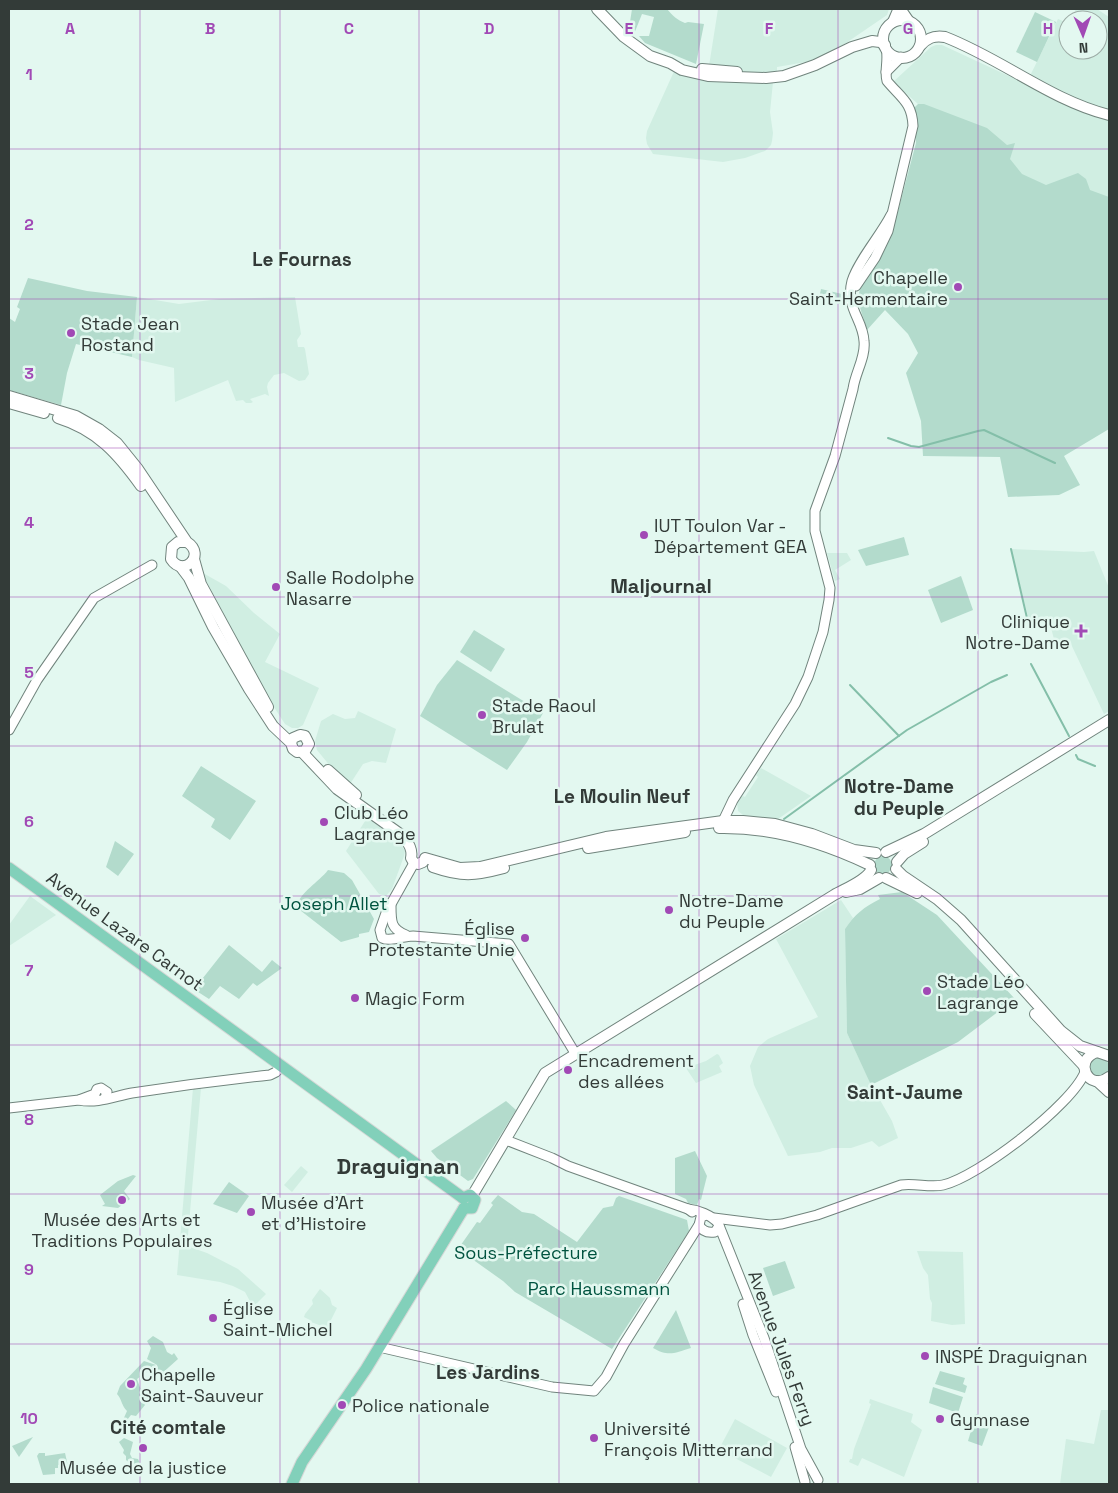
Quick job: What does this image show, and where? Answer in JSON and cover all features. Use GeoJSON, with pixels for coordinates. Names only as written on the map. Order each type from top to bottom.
{"type":"FeatureCollection","features":[{"type":"Feature","properties":{"kind":"main road"},"geometry":{"type":"LineString","coordinates":[[597,9],[636,47],[650,56],[670,63],[682,70],[708,76],[775,77],[810,67],[852,48],[903,20],[910,22],[919,31],[921,37],[920,46]]}},
{"type":"Feature","properties":{"kind":"main road"},"geometry":{"type":"LineString","coordinates":[[889,26],[884,39],[891,54],[901,57],[911,55],[928,39],[934,36],[945,37],[1067,101],[1109,115]]}},
{"type":"Feature","properties":{"kind":"main road"},"geometry":{"type":"LineString","coordinates":[[852,48],[872,42],[880,42],[886,46]]}},
{"type":"Feature","properties":{"kind":"main road"},"geometry":{"type":"LineString","coordinates":[[9,396],[76,416],[99,429],[117,443],[138,469],[187,542],[194,549],[194,559],[200,584],[256,686],[280,725],[293,740],[295,751],[306,749]]}},
{"type":"Feature","properties":{"kind":"main road"},"geometry":{"type":"LineString","coordinates":[[9,404],[50,415],[79,426],[108,445],[130,470],[166,519],[172,532],[174,544],[170,551],[171,559],[176,565],[180,566],[189,578],[213,627],[249,689],[273,726],[293,740]]}},
{"type":"Feature","properties":{"kind":"main road"},"geometry":{"type":"LineString","coordinates":[[174,544],[183,541],[187,542]]}},
{"type":"Feature","properties":{"kind":"main road"},"geometry":{"type":"LineString","coordinates":[[180,566],[188,565],[194,559]]}},
{"type":"Feature","properties":{"kind":"main road"},"geometry":{"type":"LineString","coordinates":[[292,1484],[302,1462],[378,1348],[466,1200],[506,1140],[545,1073],[835,894],[866,877],[870,868],[871,858],[924,834],[1109,720]]}},
{"type":"Feature","properties":{"kind":"main road"},"geometry":{"type":"LineString","coordinates":[[835,894],[860,889],[882,878],[892,876],[904,854],[914,847],[1109,726]]}},
{"type":"Feature","properties":{"kind":"main road"},"geometry":{"type":"LineString","coordinates":[[293,740],[300,735],[306,736],[309,741],[306,749]]}},
{"type":"Feature","properties":{"kind":"main road"},"geometry":{"type":"LineString","coordinates":[[306,749],[351,792],[406,831],[415,843],[418,857]]}},
{"type":"Feature","properties":{"kind":"main road"},"geometry":{"type":"LineString","coordinates":[[418,857],[456,874],[480,874],[599,846],[743,820],[775,824],[812,834],[854,850],[881,852],[893,856],[896,866],[903,876],[937,899],[961,920],[1061,1031],[1080,1046],[1109,1056]]}},
{"type":"Feature","properties":{"kind":"main road"},"geometry":{"type":"LineString","coordinates":[[418,857],[460,868],[480,867],[606,837],[652,829],[719,824],[788,835],[817,844],[870,868],[882,878],[912,890],[932,904],[954,923],[1085,1069],[1090,1078],[1109,1092]]}},
{"type":"Feature","properties":{"kind":"main road","name":"Avenue Lazare Carnot"},"geometry":{"type":"LineString","coordinates":[[9,868],[466,1200]]}},
{"type":"Feature","properties":{"kind":"main road"},"geometry":{"type":"LineString","coordinates":[[1085,1069],[1088,1057],[1096,1052]]}},
{"type":"Feature","properties":{"kind":"main road"},"geometry":{"type":"LineString","coordinates":[[1096,1081],[1102,1081],[1109,1077]]}},
{"type":"Feature","properties":{"kind":"street"},"geometry":{"type":"LineString","coordinates":[[889,26],[899,9],[910,22]]}},
{"type":"Feature","properties":{"kind":"street"},"geometry":{"type":"LineString","coordinates":[[719,824],[795,704],[811,670],[824,626],[830,588],[814,520],[815,511],[835,456],[854,379],[863,353],[862,331],[851,300],[855,287],[884,241],[888,231],[913,126],[909,106],[887,81],[888,58],[886,46]]}},
{"type":"Feature","properties":{"kind":"street"},"geometry":{"type":"LineString","coordinates":[[886,72],[901,57]]}},
{"type":"Feature","properties":{"kind":"street"},"geometry":{"type":"LineString","coordinates":[[9,730],[37,680],[94,598],[152,565]]}},
{"type":"Feature","properties":{"kind":"street"},"geometry":{"type":"LineString","coordinates":[[391,906],[394,931],[387,940],[382,938],[380,933],[386,913],[418,857]]}},
{"type":"Feature","properties":{"kind":"street"},"geometry":{"type":"LineString","coordinates":[[382,926],[387,923],[394,931],[407,936],[509,944],[575,1053]]}},
{"type":"Feature","properties":{"kind":"street"},"geometry":{"type":"LineString","coordinates":[[9,1108],[270,1075],[281,1066]]}},
{"type":"Feature","properties":{"kind":"street"},"geometry":{"type":"LineString","coordinates":[[378,1348],[552,1387],[594,1391],[606,1377],[624,1344],[684,1249],[710,1224],[738,1221],[770,1225],[782,1224],[817,1215],[902,1185],[943,1185],[955,1181],[1016,1145],[1073,1091],[1085,1069]]}},
{"type":"Feature","properties":{"kind":"street"},"geometry":{"type":"LineString","coordinates":[[1073,1091],[1096,1081]]}},
{"type":"Feature","properties":{"kind":"street"},"geometry":{"type":"LineString","coordinates":[[506,1140],[568,1166],[688,1210],[699,1211],[710,1224]]}},
{"type":"Feature","properties":{"kind":"street"},"geometry":{"type":"LineString","coordinates":[[710,1224],[738,1221]]}},
{"type":"Feature","properties":{"kind":"street","name":"Avenue Jules Ferry"},"geometry":{"type":"LineString","coordinates":[[710,1224],[726,1243],[764,1338],[801,1449],[820,1482]]}},
{"type":"Feature","properties":{"kind":"street","name":"Avenue Jules Ferry"},"geometry":{"type":"LineString","coordinates":[[710,1224],[722,1243],[726,1254],[796,1447],[804,1483]]}},
{"type":"Feature","properties":{"kind":"street"},"geometry":{"type":"LineString","coordinates":[[804,1483],[809,1480],[820,1482]]}},
{"type":"Feature","properties":{"kind":"shaded area"},"geometry":{"type":"Polygon","coordinates":[[[718,9],[889,9],[887,15],[846,43],[812,61],[777,67],[777,80],[773,82],[770,112],[773,133],[772,141],[765,151],[745,158],[723,162],[653,154],[647,144],[647,131],[676,67],[709,66],[718,9]]]}},
{"type":"Feature","properties":{"kind":"shaded area"},"geometry":{"type":"Polygon","coordinates":[[[1097,9],[1098,10],[1075,10],[1097,9]]]}},
{"type":"Feature","properties":{"kind":"shaded area"},"geometry":{"type":"Polygon","coordinates":[[[1109,17],[1109,204],[1045,189],[1005,166],[1002,143],[918,104],[893,82],[931,47],[942,45],[1026,84],[1058,19],[1058,60],[1108,60],[1109,17]]]}},
{"type":"Feature","properties":{"kind":"shaded area"},"geometry":{"type":"Polygon","coordinates":[[[137,297],[179,304],[219,299],[295,297],[301,334],[297,340],[298,347],[304,347],[305,349],[309,374],[305,380],[299,381],[284,373],[274,375],[267,387],[269,396],[265,394],[250,399],[253,402],[251,403],[246,403],[243,400],[236,401],[228,380],[175,402],[174,368],[132,357],[137,297]]]}},
{"type":"Feature","properties":{"kind":"shaded area","name":"Clinique Notre-Dame"},"geometry":{"type":"Polygon","coordinates":[[[1011,549],[1094,551],[1109,588],[1109,711],[1104,714],[1070,642],[1056,647],[1048,616],[1029,621],[1011,549]]]}},
{"type":"Feature","properties":{"kind":"shaded area"},"geometry":{"type":"Polygon","coordinates":[[[827,553],[847,553],[851,560],[835,570],[840,579],[835,581],[827,553]]]}},
{"type":"Feature","properties":{"kind":"shaded area"},"geometry":{"type":"Polygon","coordinates":[[[203,573],[226,586],[254,613],[280,634],[265,662],[319,688],[303,725],[298,728],[292,728],[285,724],[270,701],[203,573]]]}},
{"type":"Feature","properties":{"kind":"shaded area"},"geometry":{"type":"Polygon","coordinates":[[[358,711],[396,729],[386,763],[372,761],[363,764],[350,784],[331,767],[317,750],[315,741],[321,721],[333,714],[345,719],[355,718],[358,711]]]}},
{"type":"Feature","properties":{"kind":"shaded area"},"geometry":{"type":"Polygon","coordinates":[[[761,768],[811,796],[778,819],[743,815],[738,811],[737,803],[740,798],[745,797],[758,777],[756,775],[761,768]]]}},
{"type":"Feature","properties":{"kind":"shaded area"},"geometry":{"type":"Polygon","coordinates":[[[367,818],[398,840],[405,851],[392,889],[386,896],[379,894],[346,851],[367,818]]]}},
{"type":"Feature","properties":{"kind":"shaded area"},"geometry":{"type":"Polygon","coordinates":[[[30,896],[56,915],[9,946],[9,925],[30,896]]]}},
{"type":"Feature","properties":{"kind":"shaded area"},"geometry":{"type":"Polygon","coordinates":[[[841,900],[853,918],[845,929],[847,1033],[872,1086],[892,1121],[898,1138],[879,1147],[872,1141],[851,1148],[832,1148],[820,1152],[788,1156],[754,1085],[750,1066],[758,1047],[768,1039],[818,1017],[776,939],[841,900]]]}},
{"type":"Feature","properties":{"kind":"shaded area"},"geometry":{"type":"Polygon","coordinates":[[[717,1054],[723,1063],[719,1066],[722,1072],[696,1083],[686,1068],[706,1061],[717,1054]]]}},
{"type":"Feature","properties":{"kind":"shaded area"},"geometry":{"type":"Polygon","coordinates":[[[193,1088],[201,1088],[187,1246],[207,1253],[238,1269],[266,1294],[253,1307],[245,1292],[233,1286],[177,1275],[193,1088]]]}},
{"type":"Feature","properties":{"kind":"shaded area"},"geometry":{"type":"Polygon","coordinates":[[[301,1166],[308,1172],[292,1192],[284,1185],[301,1166]]]}},
{"type":"Feature","properties":{"kind":"shaded area"},"geometry":{"type":"Polygon","coordinates":[[[917,1251],[963,1252],[965,1324],[952,1325],[931,1321],[932,1303],[928,1275],[923,1268],[917,1251]]]}},
{"type":"Feature","properties":{"kind":"shaded area"},"geometry":{"type":"Polygon","coordinates":[[[320,1289],[330,1298],[332,1305],[337,1308],[327,1328],[304,1317],[320,1289]]]}},
{"type":"Feature","properties":{"kind":"shaded area"},"geometry":{"type":"Polygon","coordinates":[[[870,1399],[913,1414],[911,1422],[922,1430],[904,1477],[862,1458],[858,1466],[849,1462],[852,1459],[871,1404],[869,1403],[870,1399]]]}},
{"type":"Feature","properties":{"kind":"shaded area"},"geometry":{"type":"Polygon","coordinates":[[[1101,1410],[1109,1410],[1109,1484],[1060,1484],[1066,1439],[1094,1444],[1101,1410]]]}},
{"type":"Feature","properties":{"kind":"shaded area"},"geometry":{"type":"Polygon","coordinates":[[[735,1419],[787,1448],[771,1477],[718,1451],[735,1419]]]}},
{"type":"Feature","properties":{"kind":"green space"},"geometry":{"type":"Polygon","coordinates":[[[632,9],[667,9],[680,21],[704,24],[696,64],[645,43],[639,36],[649,36],[654,17],[642,14],[634,34],[630,22],[632,9]]]}},
{"type":"Feature","properties":{"kind":"green space"},"geometry":{"type":"Polygon","coordinates":[[[1035,12],[1056,22],[1037,62],[1016,52],[1035,12]]]}},
{"type":"Feature","properties":{"kind":"green space"},"geometry":{"type":"Polygon","coordinates":[[[918,104],[924,104],[987,128],[1007,145],[1015,143],[1010,159],[1022,174],[1046,185],[1078,173],[1086,179],[1090,190],[1109,197],[1109,429],[1064,456],[1080,485],[1059,495],[1008,497],[1000,457],[923,456],[921,421],[906,373],[918,353],[908,334],[885,310],[867,330],[858,301],[860,287],[885,249],[898,211],[916,143],[914,108],[918,104]]]}},
{"type":"Feature","properties":{"kind":"green space","name":"Stade Jean Rostand"},"geometry":{"type":"Polygon","coordinates":[[[28,278],[87,291],[137,297],[132,357],[76,344],[67,373],[61,405],[9,390],[9,318],[15,322],[20,309],[17,307],[28,278]]]}},
{"type":"Feature","properties":{"kind":"green space"},"geometry":{"type":"Polygon","coordinates":[[[821,289],[842,294],[840,304],[819,299],[821,289]]]}},
{"type":"Feature","properties":{"kind":"green space"},"geometry":{"type":"Polygon","coordinates":[[[904,537],[909,555],[866,566],[858,550],[904,537]]]}},
{"type":"Feature","properties":{"kind":"green space"},"geometry":{"type":"Polygon","coordinates":[[[961,576],[973,610],[941,623],[928,590],[961,576]]]}},
{"type":"Feature","properties":{"kind":"green space"},"geometry":{"type":"Polygon","coordinates":[[[474,630],[505,649],[491,672],[460,652],[474,630]]]}},
{"type":"Feature","properties":{"kind":"green space","name":"Stade Raoul Brulat"},"geometry":{"type":"Polygon","coordinates":[[[457,660],[543,713],[527,742],[507,770],[420,716],[437,685],[457,660]]]}},
{"type":"Feature","properties":{"kind":"green space"},"geometry":{"type":"Polygon","coordinates":[[[201,766],[256,801],[230,840],[211,827],[215,819],[182,796],[201,766]]]}},
{"type":"Feature","properties":{"kind":"green space"},"geometry":{"type":"Polygon","coordinates":[[[115,841],[134,854],[118,876],[106,867],[115,841]]]}},
{"type":"Feature","properties":{"kind":"green space"},"geometry":{"type":"Polygon","coordinates":[[[883,856],[889,859],[892,865],[889,871],[883,874],[877,871],[874,865],[877,859],[883,856]]]}},
{"type":"Feature","properties":{"kind":"green space","name":"Joseph Allet"},"geometry":{"type":"Polygon","coordinates":[[[328,870],[344,873],[352,880],[374,919],[369,932],[341,942],[296,907],[302,896],[328,870]]]}},
{"type":"Feature","properties":{"kind":"green space","name":"Stade Léo Lagrange"},"geometry":{"type":"Polygon","coordinates":[[[902,892],[937,915],[1015,999],[958,1042],[871,1085],[847,1033],[845,929],[860,911],[880,899],[878,895],[902,892]]]}},
{"type":"Feature","properties":{"kind":"green space"},"geometry":{"type":"Polygon","coordinates":[[[229,945],[262,972],[272,960],[282,968],[257,986],[253,983],[239,999],[220,986],[209,999],[195,990],[195,988],[229,945]]]}},
{"type":"Feature","properties":{"kind":"green space"},"geometry":{"type":"Polygon","coordinates":[[[1099,1057],[1106,1060],[1109,1067],[1106,1074],[1099,1077],[1092,1074],[1089,1067],[1092,1060],[1099,1057]]]}},
{"type":"Feature","properties":{"kind":"green space"},"geometry":{"type":"Polygon","coordinates":[[[506,1101],[516,1110],[473,1179],[468,1181],[437,1158],[431,1151],[506,1101]]]}},
{"type":"Feature","properties":{"kind":"green space"},"geometry":{"type":"Polygon","coordinates":[[[695,1151],[707,1176],[701,1200],[699,1199],[697,1205],[688,1203],[686,1199],[675,1194],[675,1158],[695,1151]]]}},
{"type":"Feature","properties":{"kind":"green space"},"geometry":{"type":"Polygon","coordinates":[[[133,1175],[136,1176],[124,1191],[130,1199],[118,1208],[102,1206],[105,1204],[100,1195],[118,1181],[133,1175]]]}},
{"type":"Feature","properties":{"kind":"green space"},"geometry":{"type":"Polygon","coordinates":[[[229,1182],[249,1196],[237,1213],[213,1204],[229,1182]]]}},
{"type":"Feature","properties":{"kind":"green space","name":"Parc Haussmann"},"geometry":{"type":"Polygon","coordinates":[[[498,1195],[522,1212],[534,1214],[577,1242],[603,1208],[613,1206],[616,1198],[619,1196],[687,1220],[689,1231],[612,1349],[515,1292],[503,1281],[458,1249],[477,1222],[480,1223],[493,1205],[491,1203],[498,1195]]]}},
{"type":"Feature","properties":{"kind":"green space"},"geometry":{"type":"Polygon","coordinates":[[[785,1261],[795,1288],[773,1296],[763,1268],[785,1261]]]}},
{"type":"Feature","properties":{"kind":"green space"},"geometry":{"type":"Polygon","coordinates":[[[676,1310],[691,1348],[676,1353],[668,1353],[653,1348],[676,1310]]]}},
{"type":"Feature","properties":{"kind":"green space"},"geometry":{"type":"Polygon","coordinates":[[[153,1336],[163,1342],[167,1352],[172,1355],[174,1353],[178,1359],[159,1376],[157,1365],[147,1359],[151,1348],[147,1341],[153,1336]]]}},
{"type":"Feature","properties":{"kind":"green space"},"geometry":{"type":"Polygon","coordinates":[[[144,1361],[156,1365],[137,1379],[145,1405],[136,1416],[131,1415],[127,1420],[123,1420],[127,1411],[117,1394],[120,1386],[144,1361]]]}},
{"type":"Feature","properties":{"kind":"green space"},"geometry":{"type":"Polygon","coordinates":[[[940,1371],[965,1378],[963,1384],[967,1386],[965,1393],[935,1384],[940,1371]]]}},
{"type":"Feature","properties":{"kind":"green space"},"geometry":{"type":"Polygon","coordinates":[[[933,1387],[963,1397],[958,1413],[929,1403],[933,1387]]]}},
{"type":"Feature","properties":{"kind":"green space"},"geometry":{"type":"Polygon","coordinates":[[[976,1414],[992,1419],[982,1446],[968,1441],[976,1414]]]}},
{"type":"Feature","properties":{"kind":"green space"},"geometry":{"type":"Polygon","coordinates":[[[33,1437],[19,1457],[12,1446],[33,1437]]]}},
{"type":"Feature","properties":{"kind":"green space"},"geometry":{"type":"Polygon","coordinates":[[[124,1438],[133,1442],[130,1454],[132,1458],[138,1459],[140,1463],[136,1468],[126,1460],[126,1456],[123,1453],[124,1450],[119,1442],[124,1438]]]}},
{"type":"Feature","properties":{"kind":"green space"},"geometry":{"type":"Polygon","coordinates":[[[39,1453],[45,1453],[45,1456],[65,1453],[68,1466],[65,1464],[58,1465],[58,1468],[55,1468],[55,1474],[43,1475],[37,1456],[39,1453]]]}},
{"type":"Feature","properties":{"kind":"waterway"},"geometry":{"type":"LineString","coordinates":[[888,438],[919,447],[984,430],[1055,463]]}},
{"type":"Feature","properties":{"kind":"waterway"},"geometry":{"type":"LineString","coordinates":[[1011,549],[1027,618]]}},
{"type":"Feature","properties":{"kind":"waterway"},"geometry":{"type":"LineString","coordinates":[[1031,664],[1069,736]]}},
{"type":"Feature","properties":{"kind":"waterway"},"geometry":{"type":"LineString","coordinates":[[784,819],[907,730],[991,682],[1007,675]]}},
{"type":"Feature","properties":{"kind":"waterway"},"geometry":{"type":"LineString","coordinates":[[850,685],[899,736]]}},
{"type":"Feature","properties":{"kind":"waterway"},"geometry":{"type":"LineString","coordinates":[[1076,755],[1078,759],[1095,766]]}},
{"type":"Feature","properties":{"kind":"place","name":"Chapelle Saint-Hermentaire"},"geometry":{"type":"Point","coordinates":[958,287]}},
{"type":"Feature","properties":{"kind":"place","name":"Stade Jean Rostand"},"geometry":{"type":"Point","coordinates":[71,333]}},
{"type":"Feature","properties":{"kind":"place","name":"IUT Toulon Var - Département GEA"},"geometry":{"type":"Point","coordinates":[644,535]}},
{"type":"Feature","properties":{"kind":"place","name":"Salle Rodolphe Nasarre"},"geometry":{"type":"Point","coordinates":[276,587]}},
{"type":"Feature","properties":{"kind":"place","name":"Clinique Notre-Dame"},"geometry":{"type":"Point","coordinates":[1081,631]}},
{"type":"Feature","properties":{"kind":"place","name":"Stade Raoul Brulat"},"geometry":{"type":"Point","coordinates":[482,715]}},
{"type":"Feature","properties":{"kind":"place","name":"Club Léo Lagrange"},"geometry":{"type":"Point","coordinates":[324,822]}},
{"type":"Feature","properties":{"kind":"place","name":"Notre-Dame du Peuple"},"geometry":{"type":"Point","coordinates":[669,910]}},
{"type":"Feature","properties":{"kind":"place","name":"Église Protestante Unie"},"geometry":{"type":"Point","coordinates":[525,938]}},
{"type":"Feature","properties":{"kind":"place","name":"Stade Léo Lagrange"},"geometry":{"type":"Point","coordinates":[927,991]}},
{"type":"Feature","properties":{"kind":"place","name":"Magic Form"},"geometry":{"type":"Point","coordinates":[355,998]}},
{"type":"Feature","properties":{"kind":"place","name":"Encadrement des allées"},"geometry":{"type":"Point","coordinates":[568,1070]}},
{"type":"Feature","properties":{"kind":"place","name":"Musée des Arts et Traditions Populaires"},"geometry":{"type":"Point","coordinates":[122,1200]}},
{"type":"Feature","properties":{"kind":"place","name":"Musée d'Art et d'Histoire"},"geometry":{"type":"Point","coordinates":[251,1212]}},
{"type":"Feature","properties":{"kind":"place","name":"Église Saint-Michel"},"geometry":{"type":"Point","coordinates":[213,1318]}},
{"type":"Feature","properties":{"kind":"place","name":"INSPÉ Draguignan"},"geometry":{"type":"Point","coordinates":[925,1356]}},
{"type":"Feature","properties":{"kind":"place","name":"Chapelle Saint-Sauveur"},"geometry":{"type":"Point","coordinates":[131,1384]}},
{"type":"Feature","properties":{"kind":"place","name":"Police nationale"},"geometry":{"type":"Point","coordinates":[342,1405]}},
{"type":"Feature","properties":{"kind":"place","name":"Gymnase"},"geometry":{"type":"Point","coordinates":[940,1419]}},
{"type":"Feature","properties":{"kind":"place","name":"Université François Mitterrand"},"geometry":{"type":"Point","coordinates":[594,1438]}},
{"type":"Feature","properties":{"kind":"place","name":"Musée de la justice"},"geometry":{"type":"Point","coordinates":[143,1448]}},
{"type":"Feature","properties":{"kind":"district","name":"Le Fournas"},"geometry":{"type":"Point","coordinates":[302,259]}},
{"type":"Feature","properties":{"kind":"district","name":"Maljournal"},"geometry":{"type":"Point","coordinates":[661,586]}},
{"type":"Feature","properties":{"kind":"district","name":"Le Moulin Neuf"},"geometry":{"type":"Point","coordinates":[622,796]}},
{"type":"Feature","properties":{"kind":"district","name":"Notre-Dame du Peuple"},"geometry":{"type":"Point","coordinates":[899,797]}},
{"type":"Feature","properties":{"kind":"district","name":"Saint-Jaume"},"geometry":{"type":"Point","coordinates":[905,1092]}},
{"type":"Feature","properties":{"kind":"district","name":"Draguignan"},"geometry":{"type":"Point","coordinates":[398,1166]}},
{"type":"Feature","properties":{"kind":"district","name":"Les Jardins"},"geometry":{"type":"Point","coordinates":[488,1372]}},
{"type":"Feature","properties":{"kind":"district","name":"Cité comtale"},"geometry":{"type":"Point","coordinates":[168,1427]}},
{"type":"Feature","properties":{"kind":"park label","name":"Sous-Préfecture"},"geometry":{"type":"Point","coordinates":[526,1252]}}]}
